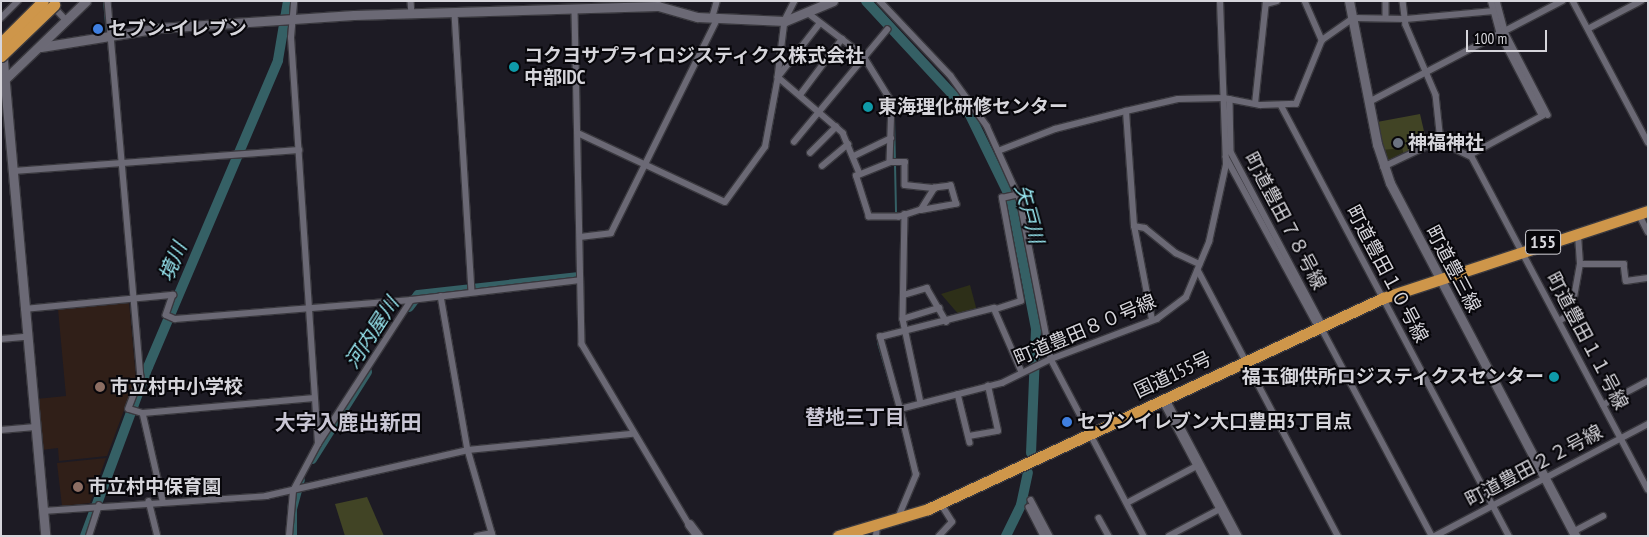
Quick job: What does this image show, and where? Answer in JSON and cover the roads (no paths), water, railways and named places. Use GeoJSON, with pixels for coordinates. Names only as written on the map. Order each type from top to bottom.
{"type":"FeatureCollection","features":[{"type":"Feature","properties":{"kind":"highway"},"geometry":{"type":"LineString","coordinates":[[1,35],[51,2]]}},
{"type":"Feature","properties":{"kind":"highway"},"geometry":{"type":"LineString","coordinates":[[1,56],[51,2]]}},
{"type":"Feature","properties":{"kind":"highway"},"geometry":{"type":"LineString","coordinates":[[1,42],[28,17]]}},
{"type":"Feature","properties":{"kind":"highway","name":"国道155号"},"geometry":{"type":"LineString","coordinates":[[1522,251],[1645,211]]}},
{"type":"Feature","properties":{"kind":"highway","name":"国道155号"},"geometry":{"type":"LineString","coordinates":[[838,536],[877,531],[1092,433],[1319,324],[1382,298],[1439,277],[1645,211]]}},
{"type":"Feature","properties":{"kind":"street"},"geometry":{"type":"LineString","coordinates":[[1,18],[18,1]]}},
{"type":"Feature","properties":{"kind":"street"},"geometry":{"type":"LineString","coordinates":[[3,82],[42,47],[86,1]]}},
{"type":"Feature","properties":{"kind":"street"},"geometry":{"type":"LineString","coordinates":[[108,1],[141,377],[132,411],[143,413],[314,398]]}},
{"type":"Feature","properties":{"kind":"street"},"geometry":{"type":"LineString","coordinates":[[294,1],[295,20],[291,38],[318,444]]}},
{"type":"Feature","properties":{"kind":"street"},"geometry":{"type":"LineString","coordinates":[[411,1],[412,15]]}},
{"type":"Feature","properties":{"kind":"street"},"geometry":{"type":"LineString","coordinates":[[580,237],[611,233],[647,163],[715,19],[717,1]]}},
{"type":"Feature","properties":{"kind":"street"},"geometry":{"type":"LineString","coordinates":[[578,132],[647,163],[725,202],[765,147],[778,77],[785,21],[795,1]]}},
{"type":"Feature","properties":{"kind":"street"},"geometry":{"type":"LineString","coordinates":[[42,47],[159,28],[295,20],[575,10],[598,4],[658,6],[715,19],[785,21],[833,1]]}},
{"type":"Feature","properties":{"kind":"street"},"geometry":{"type":"LineString","coordinates":[[880,1],[956,83],[979,112],[998,150],[1019,194],[1049,360],[1092,433],[1144,536]]}},
{"type":"Feature","properties":{"kind":"street","name":"町道豊田８０号線"},"geometry":{"type":"LineString","coordinates":[[900,409],[988,386],[1152,320],[1186,297],[1199,267],[1226,156],[1227,98],[1220,1]]}},
{"type":"Feature","properties":{"kind":"street"},"geometry":{"type":"LineString","coordinates":[[1255,104],[1266,3],[1277,1]]}},
{"type":"Feature","properties":{"kind":"street"},"geometry":{"type":"LineString","coordinates":[[1305,1],[1322,40]]}},
{"type":"Feature","properties":{"kind":"street","name":"町道豊三線"},"geometry":{"type":"LineString","coordinates":[[1349,1],[1383,167],[1574,534]]}},
{"type":"Feature","properties":{"kind":"street"},"geometry":{"type":"LineString","coordinates":[[1386,1],[1386,16]]}},
{"type":"Feature","properties":{"kind":"street"},"geometry":{"type":"LineString","coordinates":[[1403,1],[1406,19],[1437,97],[1440,140]]}},
{"type":"Feature","properties":{"kind":"street"},"geometry":{"type":"LineString","coordinates":[[1491,1],[1500,35],[1545,116]]}},
{"type":"Feature","properties":{"kind":"street"},"geometry":{"type":"LineString","coordinates":[[1497,1],[1506,32],[1545,116]]}},
{"type":"Feature","properties":{"kind":"street"},"geometry":{"type":"LineString","coordinates":[[1369,102],[1427,74],[1562,1]]}},
{"type":"Feature","properties":{"kind":"street"},"geometry":{"type":"LineString","coordinates":[[1573,1],[1648,142]]}},
{"type":"Feature","properties":{"kind":"street"},"geometry":{"type":"LineString","coordinates":[[1588,29],[1640,1]]}},
{"type":"Feature","properties":{"kind":"street"},"geometry":{"type":"LineString","coordinates":[[51,2],[67,21]]}},
{"type":"Feature","properties":{"kind":"street"},"geometry":{"type":"LineString","coordinates":[[575,10],[580,280],[584,351],[632,434],[698,536]]}},
{"type":"Feature","properties":{"kind":"street"},"geometry":{"type":"LineString","coordinates":[[998,150],[1055,129],[1178,99],[1227,98],[1255,104],[1296,104],[1322,40],[1354,18],[1386,16],[1406,19],[1494,11]]}},
{"type":"Feature","properties":{"kind":"street"},"geometry":{"type":"LineString","coordinates":[[809,12],[820,23],[863,54],[892,102],[890,162]]}},
{"type":"Feature","properties":{"kind":"street"},"geometry":{"type":"LineString","coordinates":[[455,14],[472,292]]}},
{"type":"Feature","properties":{"kind":"street"},"geometry":{"type":"LineString","coordinates":[[778,77],[820,23]]}},
{"type":"Feature","properties":{"kind":"street"},"geometry":{"type":"LineString","coordinates":[[794,142],[863,54],[886,30]]}},
{"type":"Feature","properties":{"kind":"street"},"geometry":{"type":"LineString","coordinates":[[800,95],[842,39]]}},
{"type":"Feature","properties":{"kind":"street"},"geometry":{"type":"LineString","coordinates":[[1,42],[3,82],[13,171],[26,337],[45,536]]}},
{"type":"Feature","properties":{"kind":"street"},"geometry":{"type":"LineString","coordinates":[[778,77],[820,111],[836,127],[848,144],[860,174]]}},
{"type":"Feature","properties":{"kind":"street","name":"町道豊田７８号線"},"geometry":{"type":"LineString","coordinates":[[1227,98],[1231,152],[1319,324]]}},
{"type":"Feature","properties":{"kind":"street","name":"町道豊田１０号線"},"geometry":{"type":"LineString","coordinates":[[1281,105],[1509,536]]}},
{"type":"Feature","properties":{"kind":"street"},"geometry":{"type":"LineString","coordinates":[[1126,111],[1134,226],[1152,320]]}},
{"type":"Feature","properties":{"kind":"street"},"geometry":{"type":"LineString","coordinates":[[1440,140],[1470,154],[1545,116]]}},
{"type":"Feature","properties":{"kind":"street"},"geometry":{"type":"LineString","coordinates":[[810,153],[836,127]]}},
{"type":"Feature","properties":{"kind":"street"},"geometry":{"type":"LineString","coordinates":[[854,156],[891,138]]}},
{"type":"Feature","properties":{"kind":"street"},"geometry":{"type":"LineString","coordinates":[[1383,167],[1440,140]]}},
{"type":"Feature","properties":{"kind":"street"},"geometry":{"type":"LineString","coordinates":[[822,166],[848,144]]}},
{"type":"Feature","properties":{"kind":"street"},"geometry":{"type":"LineString","coordinates":[[13,171],[299,150]]}},
{"type":"Feature","properties":{"kind":"street","name":"町道豊田１１号線"},"geometry":{"type":"LineString","coordinates":[[1470,154],[1647,488]]}},
{"type":"Feature","properties":{"kind":"street"},"geometry":{"type":"LineString","coordinates":[[1226,156],[1433,536]]}},
{"type":"Feature","properties":{"kind":"street"},"geometry":{"type":"LineString","coordinates":[[890,162],[905,162],[905,185],[936,188],[952,186],[956,204],[922,210],[905,216],[869,217],[856,176],[890,162]]}},
{"type":"Feature","properties":{"kind":"street"},"geometry":{"type":"LineString","coordinates":[[922,210],[936,188]]}},
{"type":"Feature","properties":{"kind":"street"},"geometry":{"type":"LineString","coordinates":[[898,520],[916,475],[880,337],[905,333],[1021,301],[1002,198],[1019,194]]}},
{"type":"Feature","properties":{"kind":"street"},"geometry":{"type":"LineString","coordinates":[[1645,211],[1648,232]]}},
{"type":"Feature","properties":{"kind":"street"},"geometry":{"type":"LineString","coordinates":[[905,216],[903,319],[921,403]]}},
{"type":"Feature","properties":{"kind":"street"},"geometry":{"type":"LineString","coordinates":[[1134,226],[1145,228],[1176,253],[1199,267],[1338,536]]}},
{"type":"Feature","properties":{"kind":"street"},"geometry":{"type":"LineString","coordinates":[[1559,321],[1571,314],[1580,264],[1578,234]]}},
{"type":"Feature","properties":{"kind":"street"},"geometry":{"type":"LineString","coordinates":[[1580,264],[1624,264],[1626,281],[1648,278]]}},
{"type":"Feature","properties":{"kind":"street"},"geometry":{"type":"LineString","coordinates":[[24,309],[174,295],[166,314],[175,319],[411,300],[580,280]]}},
{"type":"Feature","properties":{"kind":"street"},"geometry":{"type":"LineString","coordinates":[[904,295],[927,288],[948,322]]}},
{"type":"Feature","properties":{"kind":"street"},"geometry":{"type":"LineString","coordinates":[[441,296],[468,450],[492,534],[477,536]]}},
{"type":"Feature","properties":{"kind":"street"},"geometry":{"type":"LineString","coordinates":[[290,536],[293,492],[318,444],[411,300]]}},
{"type":"Feature","properties":{"kind":"street"},"geometry":{"type":"LineString","coordinates":[[903,319],[939,308]]}},
{"type":"Feature","properties":{"kind":"street"},"geometry":{"type":"LineString","coordinates":[[996,309],[1025,370]]}},
{"type":"Feature","properties":{"kind":"street"},"geometry":{"type":"LineString","coordinates":[[1,339],[26,337]]}},
{"type":"Feature","properties":{"kind":"street"},"geometry":{"type":"LineString","coordinates":[[1604,405],[1648,381]]}},
{"type":"Feature","properties":{"kind":"street"},"geometry":{"type":"LineString","coordinates":[[968,436],[998,431],[988,386]]}},
{"type":"Feature","properties":{"kind":"street"},"geometry":{"type":"LineString","coordinates":[[958,394],[970,443]]}},
{"type":"Feature","properties":{"kind":"street"},"geometry":{"type":"LineString","coordinates":[[1164,399],[1234,536]]}},
{"type":"Feature","properties":{"kind":"street"},"geometry":{"type":"LineString","coordinates":[[1164,399],[1239,536]]}},
{"type":"Feature","properties":{"kind":"street"},"geometry":{"type":"LineString","coordinates":[[143,413],[162,500]]}},
{"type":"Feature","properties":{"kind":"street","name":"町道豊田２２号線"},"geometry":{"type":"LineString","coordinates":[[1433,536],[1648,424]]}},
{"type":"Feature","properties":{"kind":"street"},"geometry":{"type":"LineString","coordinates":[[1,430],[35,427]]}},
{"type":"Feature","properties":{"kind":"street"},"geometry":{"type":"LineString","coordinates":[[43,511],[162,500],[293,492],[468,450],[632,434]]}},
{"type":"Feature","properties":{"kind":"street"},"geometry":{"type":"LineString","coordinates":[[1127,503],[1197,466]]}},
{"type":"Feature","properties":{"kind":"street"},"geometry":{"type":"LineString","coordinates":[[1031,500],[1050,536]]}},
{"type":"Feature","properties":{"kind":"street"},"geometry":{"type":"LineString","coordinates":[[149,501],[158,536]]}},
{"type":"Feature","properties":{"kind":"street"},"geometry":{"type":"LineString","coordinates":[[939,536],[952,522],[940,503]]}},
{"type":"Feature","properties":{"kind":"street"},"geometry":{"type":"LineString","coordinates":[[89,536],[99,506]]}},
{"type":"Feature","properties":{"kind":"street"},"geometry":{"type":"LineString","coordinates":[[1029,507],[1044,536]]}},
{"type":"Feature","properties":{"kind":"street"},"geometry":{"type":"LineString","coordinates":[[1170,536],[1220,509]]}},
{"type":"Feature","properties":{"kind":"street"},"geometry":{"type":"LineString","coordinates":[[1574,534],[1603,516]]}},
{"type":"Feature","properties":{"kind":"street"},"geometry":{"type":"LineString","coordinates":[[1099,518],[1109,536]]}},
{"type":"Feature","properties":{"kind":"waterway"},"geometry":{"type":"LineString","coordinates":[[104,1],[107,33]]}},
{"type":"Feature","properties":{"kind":"waterway","name":"境川"},"geometry":{"type":"LineString","coordinates":[[85,536],[148,367],[278,60],[288,1]]}},
{"type":"Feature","properties":{"kind":"waterway","name":"矢戸川"},"geometry":{"type":"LineString","coordinates":[[866,1],[968,111],[1011,199],[1036,329],[1031,453]]}},
{"type":"Feature","properties":{"kind":"waterway"},"geometry":{"type":"LineString","coordinates":[[108,40],[116,130]]}},
{"type":"Feature","properties":{"kind":"waterway"},"geometry":{"type":"LineString","coordinates":[[867,56],[888,91]]}},
{"type":"Feature","properties":{"kind":"waterway"},"geometry":{"type":"LineString","coordinates":[[768,147],[780,81]]}},
{"type":"Feature","properties":{"kind":"waterway"},"geometry":{"type":"LineString","coordinates":[[894,116],[896,213]]}},
{"type":"Feature","properties":{"kind":"waterway"},"geometry":{"type":"LineString","coordinates":[[128,261],[131,296]]}},
{"type":"Feature","properties":{"kind":"waterway","name":"河内屋川"},"geometry":{"type":"LineString","coordinates":[[409,307],[418,295],[579,277]]}},
{"type":"Feature","properties":{"kind":"waterway"},"geometry":{"type":"LineString","coordinates":[[131,301],[133,321]]}},
{"type":"Feature","properties":{"kind":"waterway"},"geometry":{"type":"LineString","coordinates":[[878,343],[899,415]]}},
{"type":"Feature","properties":{"kind":"waterway","name":"河内屋川"},"geometry":{"type":"LineString","coordinates":[[312,459],[367,372]]}},
{"type":"Feature","properties":{"kind":"waterway","name":"矢戸川"},"geometry":{"type":"LineString","coordinates":[[1006,536],[1021,505],[1028,473]]}},
{"type":"Feature","properties":{"kind":"waterway","name":"河内屋川"},"geometry":{"type":"LineString","coordinates":[[292,536],[292,509],[300,480]]}},
{"type":"Feature","properties":{"kind":"place","name":"セブン-イレブン"},"geometry":{"type":"Point","coordinates":[98,29]}},
{"type":"Feature","properties":{"kind":"place","name":"コクヨサプライロジスティクス株式会社 中部IDC"},"geometry":{"type":"Point","coordinates":[514,67]}},
{"type":"Feature","properties":{"kind":"place","name":"東海理化研修センター"},"geometry":{"type":"Point","coordinates":[868,107]}},
{"type":"Feature","properties":{"kind":"place","name":"神福神社"},"geometry":{"type":"Point","coordinates":[1398,143]}},
{"type":"Feature","properties":{"kind":"place","name":"福玉御供所ロジスティクスセンター"},"geometry":{"type":"Point","coordinates":[1554,377]}},
{"type":"Feature","properties":{"kind":"place","name":"市立村中小学校"},"geometry":{"type":"Point","coordinates":[100,387]}},
{"type":"Feature","properties":{"kind":"place","name":"セブンイレブン大口豊田3丁目点"},"geometry":{"type":"Point","coordinates":[1067,422]}},
{"type":"Feature","properties":{"kind":"place","name":"市立村中保育園"},"geometry":{"type":"Point","coordinates":[78,487]}},
{"type":"Feature","properties":{"kind":"district","name":"替地三丁目"},"geometry":{"type":"Point","coordinates":[855,417]}},
{"type":"Feature","properties":{"kind":"district","name":"大字入鹿出新田"},"geometry":{"type":"Point","coordinates":[348,423]}}]}
